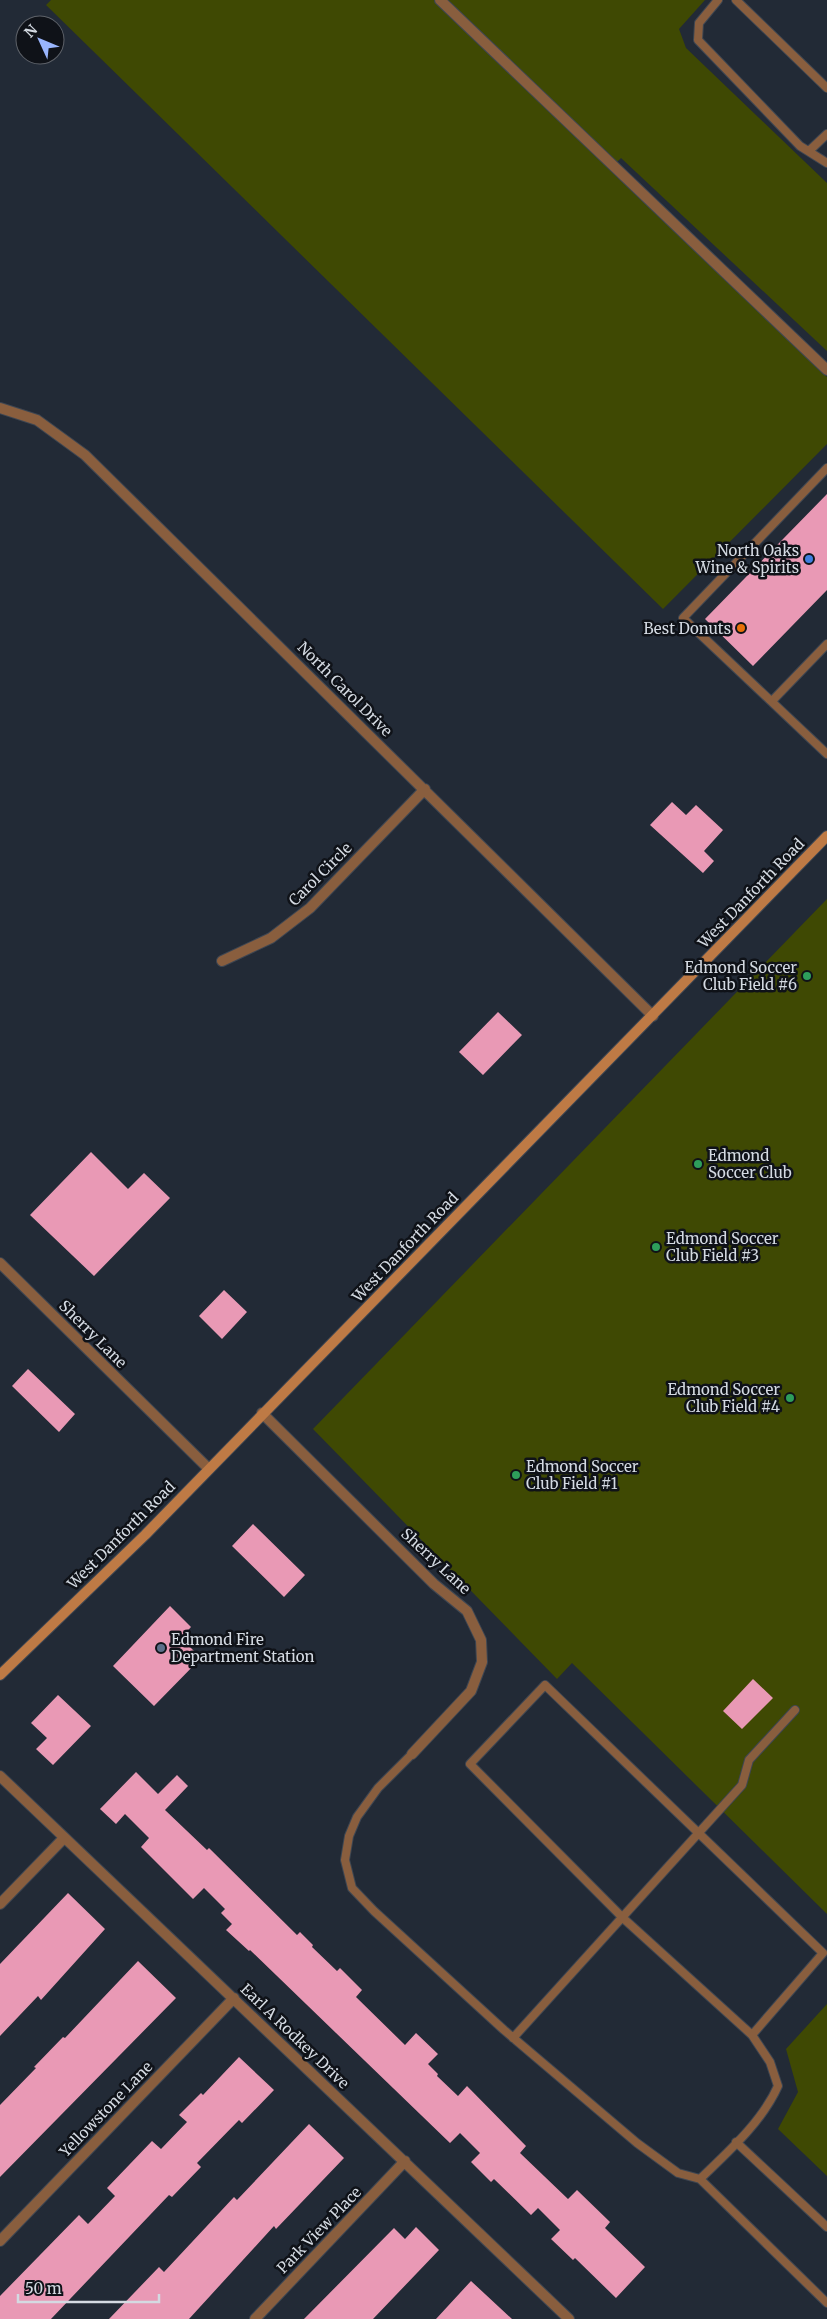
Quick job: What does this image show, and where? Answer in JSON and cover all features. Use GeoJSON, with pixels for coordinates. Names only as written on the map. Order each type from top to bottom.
{"type":"FeatureCollection","features":[{"type":"Feature","properties":{"kind":"main road","name":"West Danforth Road"},"geometry":{"type":"LineString","coordinates":[[0,1675],[145,1535],[208,1468],[653,1016],[827,836]]}},
{"type":"Feature","properties":{"kind":"street"},"geometry":{"type":"LineString","coordinates":[[440,0],[827,370]]}},
{"type":"Feature","properties":{"kind":"street","name":"North Carol Drive"},"geometry":{"type":"LineString","coordinates":[[0,408],[37,420],[85,455],[653,1016]]}},
{"type":"Feature","properties":{"kind":"street","name":"Carol Circle"},"geometry":{"type":"LineString","coordinates":[[222,961],[272,938],[310,908],[425,789]]}},
{"type":"Feature","properties":{"kind":"street","name":"Sherry Lane"},"geometry":{"type":"LineString","coordinates":[[0,1263],[208,1468]]}},
{"type":"Feature","properties":{"kind":"street","name":"Sherry Lane"},"geometry":{"type":"LineString","coordinates":[[262,1413],[434,1584],[467,1611],[481,1640],[482,1662],[471,1692],[412,1754]]}},
{"type":"Feature","properties":{"kind":"street","name":"Earl A Rodkey Drive"},"geometry":{"type":"LineString","coordinates":[[0,1776],[405,2161],[568,2319]]}},
{"type":"Feature","properties":{"kind":"street"},"geometry":{"type":"LineString","coordinates":[[0,1904],[64,1838]]}},
{"type":"Feature","properties":{"kind":"street","name":"Yellowstone Lane"},"geometry":{"type":"LineString","coordinates":[[0,2241],[234,1998]]}},
{"type":"Feature","properties":{"kind":"street","name":"Park View Place"},"geometry":{"type":"LineString","coordinates":[[255,2319],[405,2161]]}},
{"type":"Feature","properties":{"kind":"lane"},"geometry":{"type":"LineString","coordinates":[[718,0],[699,23],[698,40],[800,146],[827,163]]}},
{"type":"Feature","properties":{"kind":"lane"},"geometry":{"type":"LineString","coordinates":[[736,0],[827,88]]}},
{"type":"Feature","properties":{"kind":"lane"},"geometry":{"type":"LineString","coordinates":[[809,152],[827,134]]}},
{"type":"Feature","properties":{"kind":"lane"},"geometry":{"type":"LineString","coordinates":[[827,468],[683,618],[827,754]]}},
{"type":"Feature","properties":{"kind":"lane"},"geometry":{"type":"LineString","coordinates":[[772,701],[827,644]]}},
{"type":"Feature","properties":{"kind":"lane"},"geometry":{"type":"LineString","coordinates":[[700,2179],[771,2102],[778,2086],[770,2062],[752,2035],[623,1918],[470,1764],[545,1685],[823,1953],[752,2035]]}},
{"type":"Feature","properties":{"kind":"lane"},"geometry":{"type":"LineString","coordinates":[[513,2038],[742,1785],[749,1760],[795,1710]]}},
{"type":"Feature","properties":{"kind":"lane"},"geometry":{"type":"LineString","coordinates":[[412,1754],[378,1788],[356,1817],[349,1836],[346,1860],[352,1888],[374,1911],[513,2038],[637,2143],[678,2173],[700,2179],[827,2303]]}},
{"type":"Feature","properties":{"kind":"lane"},"geometry":{"type":"LineString","coordinates":[[736,2142],[827,2227]]}},
{"type":"Feature","properties":{"kind":"green space"},"geometry":{"type":"Polygon","coordinates":[[[51,0],[705,0],[679,29],[686,48],[827,183],[827,351],[621,158],[610,169],[827,377],[827,444],[663,609],[65,24],[65,15],[56,15],[46,5],[51,0]]]}},
{"type":"Feature","properties":{"kind":"green space","name":"Edmond Soccer Club"},"geometry":{"type":"Polygon","coordinates":[[[827,899],[827,1914],[572,1663],[557,1679],[313,1429],[827,899]]]}},
{"type":"Feature","properties":{"kind":"green space"},"geometry":{"type":"Polygon","coordinates":[[[827,2004],[827,2176],[778,2129],[798,2092],[786,2049],[827,2004]]]}},
{"type":"Feature","properties":{"kind":"building"},"geometry":{"type":"Polygon","coordinates":[[[827,494],[827,590],[753,666],[705,619],[827,494]]]}},
{"type":"Feature","properties":{"kind":"building"},"geometry":{"type":"Polygon","coordinates":[[[672,802],[686,815],[696,805],[723,830],[704,851],[714,861],[703,873],[650,825],[672,802]]]}},
{"type":"Feature","properties":{"kind":"building"},"geometry":{"type":"Polygon","coordinates":[[[498,1012],[522,1035],[483,1075],[459,1052],[498,1012]]]}},
{"type":"Feature","properties":{"kind":"building"},"geometry":{"type":"Polygon","coordinates":[[[91,1152],[128,1189],[144,1173],[170,1198],[94,1276],[30,1215],[91,1152]]]}},
{"type":"Feature","properties":{"kind":"building"},"geometry":{"type":"Polygon","coordinates":[[[224,1290],[247,1312],[222,1339],[199,1316],[224,1290]]]}},
{"type":"Feature","properties":{"kind":"building"},"geometry":{"type":"Polygon","coordinates":[[[28,1369],[75,1414],[59,1432],[12,1386],[28,1369]]]}},
{"type":"Feature","properties":{"kind":"building"},"geometry":{"type":"Polygon","coordinates":[[[253,1524],[305,1575],[284,1597],[232,1546],[253,1524]]]}},
{"type":"Feature","properties":{"kind":"building","name":"Edmond Fire Department Station"},"geometry":{"type":"Polygon","coordinates":[[[170,1606],[191,1627],[181,1638],[201,1658],[154,1706],[113,1666],[170,1606]]]}},
{"type":"Feature","properties":{"kind":"building"},"geometry":{"type":"Polygon","coordinates":[[[753,1679],[773,1698],[742,1729],[723,1711],[753,1679]]]}},
{"type":"Feature","properties":{"kind":"building"},"geometry":{"type":"Polygon","coordinates":[[[58,1695],[91,1726],[53,1765],[36,1749],[47,1738],[31,1723],[58,1695]]]}},
{"type":"Feature","properties":{"kind":"building"},"geometry":{"type":"Polygon","coordinates":[[[136,1772],[158,1794],[177,1775],[188,1786],[165,1810],[207,1850],[209,1848],[297,1935],[300,1932],[313,1945],[312,1947],[337,1971],[340,1968],[362,1990],[356,1997],[405,2045],[416,2033],[438,2054],[428,2064],[438,2074],[437,2076],[458,2096],[467,2086],[526,2146],[520,2153],[568,2199],[577,2190],[610,2222],[605,2228],[645,2267],[616,2298],[575,2258],[573,2260],[551,2239],[560,2230],[538,2208],[531,2215],[494,2179],[491,2182],[471,2162],[480,2153],[460,2133],[450,2143],[250,1950],[226,1930],[232,1924],[221,1913],[225,1909],[204,1888],[193,1899],[141,1847],[149,1838],[125,1814],[116,1824],[100,1809],[136,1772]]]}},
{"type":"Feature","properties":{"kind":"building"},"geometry":{"type":"Polygon","coordinates":[[[68,1893],[105,1929],[41,2000],[38,1996],[0,2036],[0,1964],[68,1893]]]}},
{"type":"Feature","properties":{"kind":"building"},"geometry":{"type":"Polygon","coordinates":[[[138,1961],[176,1998],[0,2177],[0,2105],[36,2068],[34,2067],[63,2037],[65,2038],[138,1961]]]}},
{"type":"Feature","properties":{"kind":"building"},"geometry":{"type":"Polygon","coordinates":[[[239,2057],[274,2090],[242,2123],[239,2120],[197,2163],[201,2167],[172,2197],[169,2195],[51,2319],[0,2319],[0,2296],[79,2215],[88,2224],[115,2196],[107,2188],[152,2141],[161,2149],[187,2122],[179,2115],[201,2093],[203,2095],[239,2057]]]}},
{"type":"Feature","properties":{"kind":"building"},"geometry":{"type":"Polygon","coordinates":[[[309,2124],[344,2158],[276,2229],[274,2226],[189,2319],[109,2319],[159,2267],[164,2272],[234,2197],[237,2200],[309,2124]]]}},
{"type":"Feature","properties":{"kind":"building"},"geometry":{"type":"Polygon","coordinates":[[[416,2227],[439,2250],[373,2319],[304,2319],[394,2228],[405,2239],[416,2227]]]}},
{"type":"Feature","properties":{"kind":"building"},"geometry":{"type":"Polygon","coordinates":[[[471,2281],[512,2319],[436,2319],[471,2281]]]}},
{"type":"Feature","properties":{"kind":"place","name":"North Oaks Wine & Spirits"},"geometry":{"type":"Point","coordinates":[809,559]}},
{"type":"Feature","properties":{"kind":"place","name":"Best Donuts"},"geometry":{"type":"Point","coordinates":[741,628]}},
{"type":"Feature","properties":{"kind":"place","name":"Edmond Soccer Club Field #6"},"geometry":{"type":"Point","coordinates":[807,976]}},
{"type":"Feature","properties":{"kind":"place","name":"Edmond Soccer Club"},"geometry":{"type":"Point","coordinates":[698,1164]}},
{"type":"Feature","properties":{"kind":"place","name":"Edmond Soccer Club Field #3"},"geometry":{"type":"Point","coordinates":[656,1247]}},
{"type":"Feature","properties":{"kind":"place","name":"Edmond Soccer Club Field #4"},"geometry":{"type":"Point","coordinates":[790,1398]}},
{"type":"Feature","properties":{"kind":"place","name":"Edmond Soccer Club Field #1"},"geometry":{"type":"Point","coordinates":[516,1475]}},
{"type":"Feature","properties":{"kind":"place","name":"Edmond Fire Department Station"},"geometry":{"type":"Point","coordinates":[161,1648]}}]}
